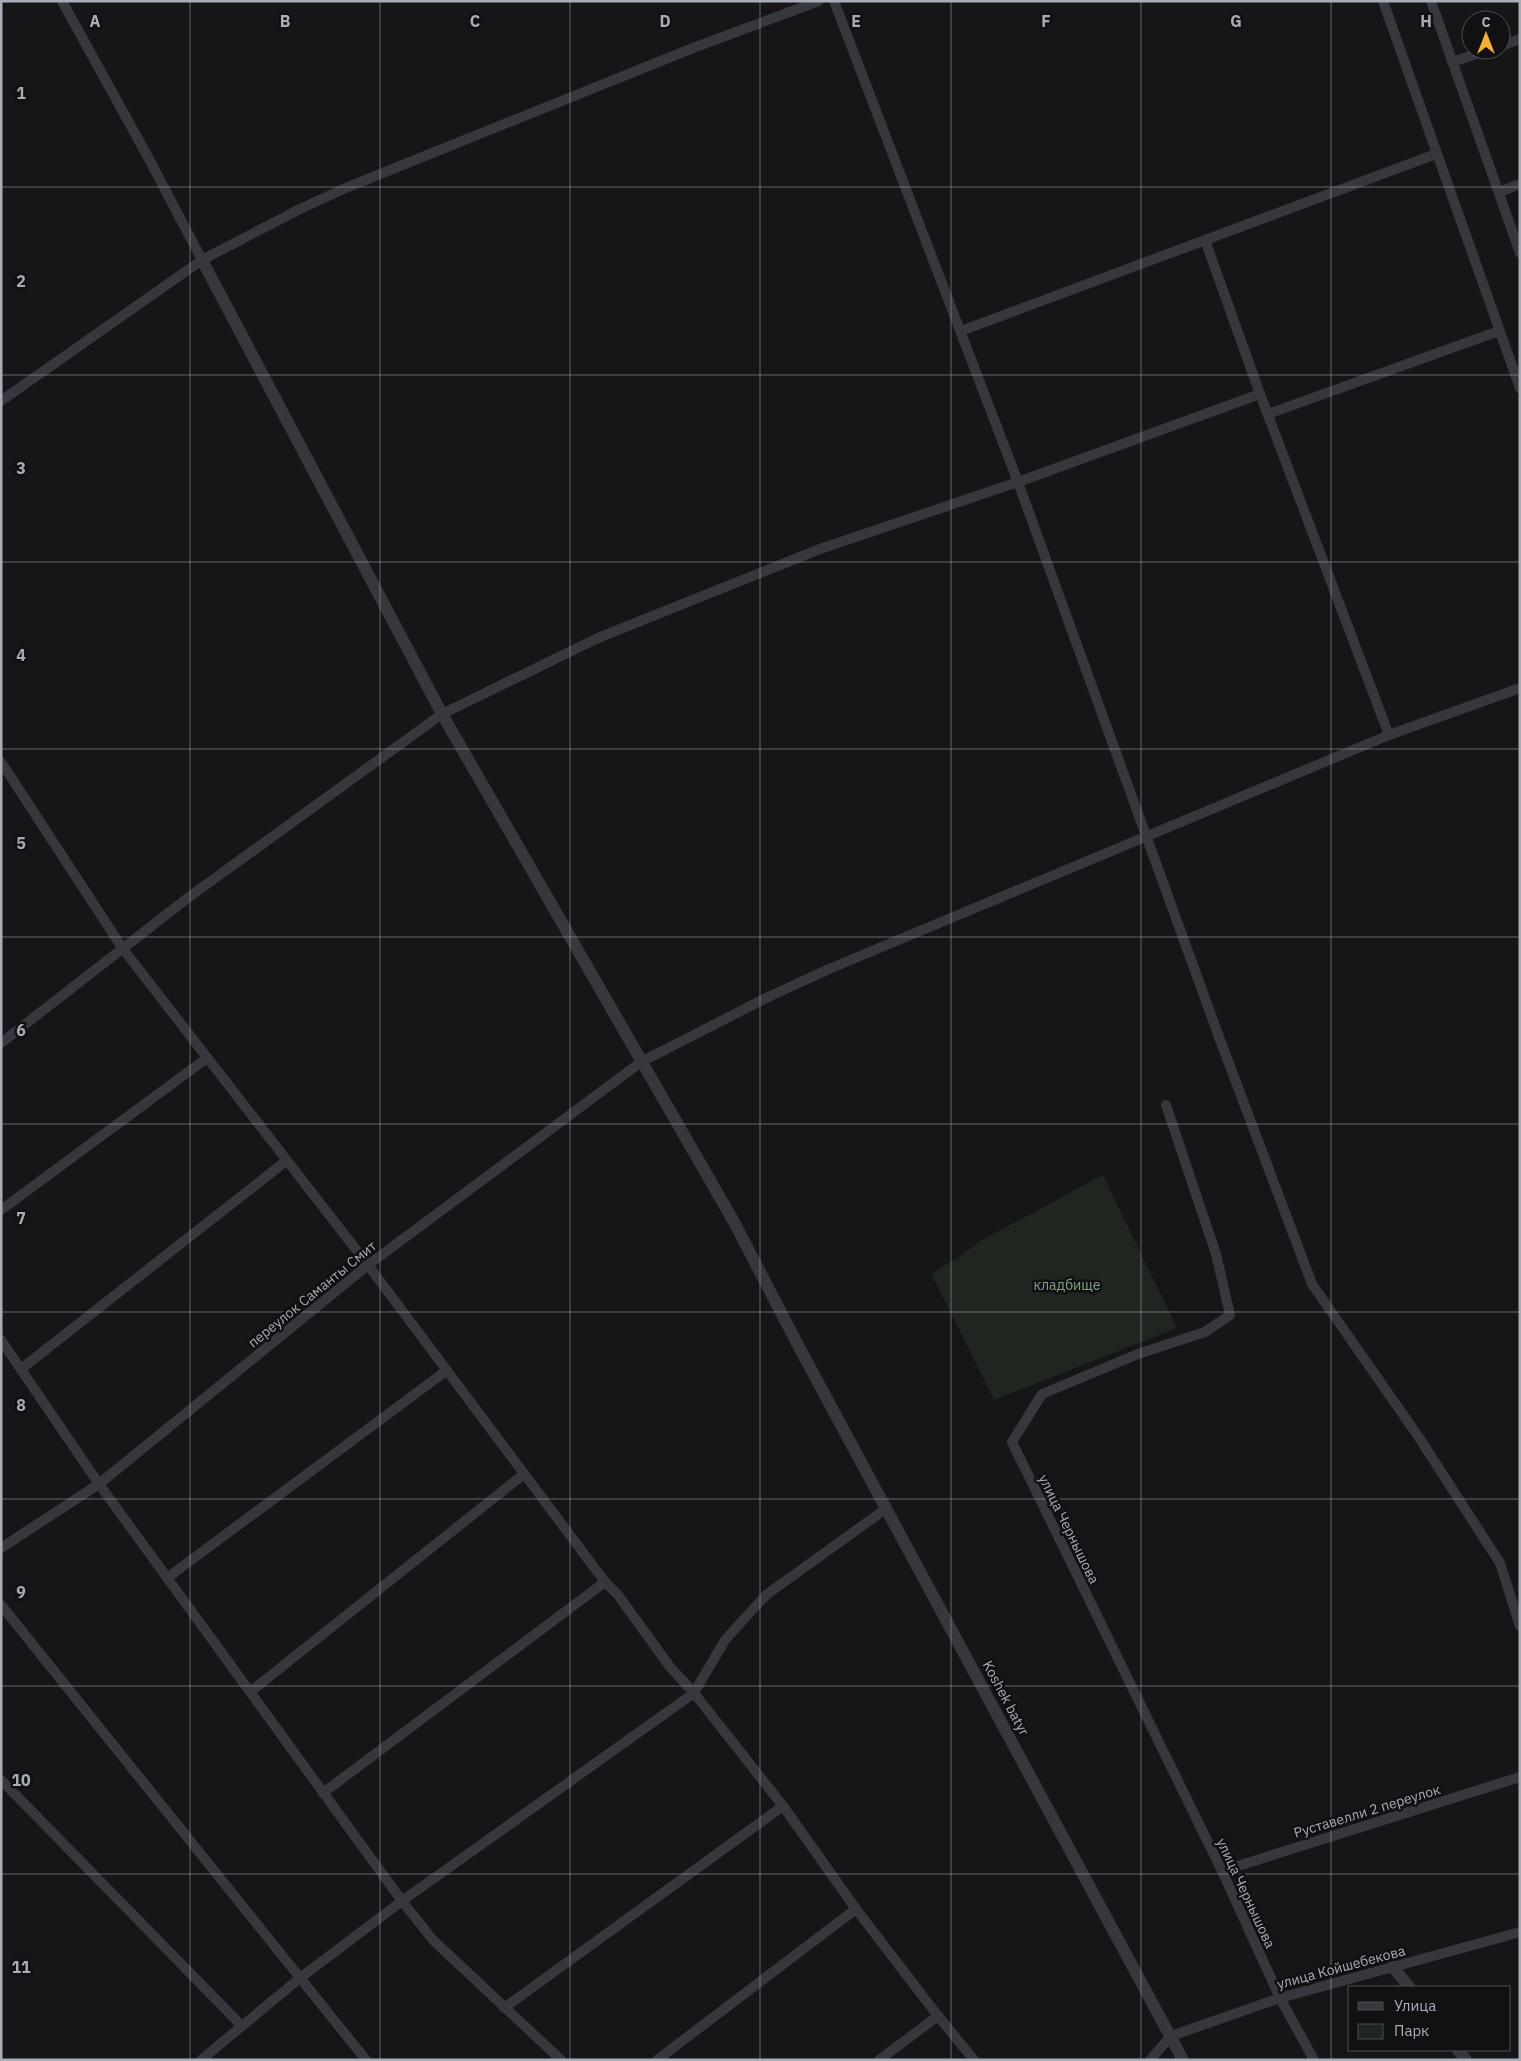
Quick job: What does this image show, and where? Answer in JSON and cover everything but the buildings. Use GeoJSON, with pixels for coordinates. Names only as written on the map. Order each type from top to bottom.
{"type":"FeatureCollection","features":[{"type":"Feature","properties":{"kind":"street"},"geometry":{"type":"LineString","coordinates":[[62,1],[202,260]]}},
{"type":"Feature","properties":{"kind":"street"},"geometry":{"type":"LineString","coordinates":[[1,401],[202,260],[300,209],[348,187],[693,48],[820,1]]}},
{"type":"Feature","properties":{"kind":"street"},"geometry":{"type":"LineString","coordinates":[[834,1],[1018,482],[1219,1037],[1312,1284],[1418,1436],[1500,1564],[1520,1626]]}},
{"type":"Feature","properties":{"kind":"street"},"geometry":{"type":"LineString","coordinates":[[1383,1],[1499,331],[1516,363],[1520,388]]}},
{"type":"Feature","properties":{"kind":"street"},"geometry":{"type":"LineString","coordinates":[[1431,1],[1520,253]]}},
{"type":"Feature","properties":{"kind":"street"},"geometry":{"type":"LineString","coordinates":[[1452,62],[1461,59]]}},
{"type":"Feature","properties":{"kind":"street"},"geometry":{"type":"LineString","coordinates":[[961,331],[1436,154]]}},
{"type":"Feature","properties":{"kind":"street"},"geometry":{"type":"LineString","coordinates":[[1499,192],[1520,184]]}},
{"type":"Feature","properties":{"kind":"street"},"geometry":{"type":"LineString","coordinates":[[1205,240],[1260,394],[1389,735]]}},
{"type":"Feature","properties":{"kind":"street","name":"Koshek batyr"},"geometry":{"type":"LineString","coordinates":[[202,260],[442,714],[734,1222],[1183,2060]]}},
{"type":"Feature","properties":{"kind":"street"},"geometry":{"type":"LineString","coordinates":[[1268,414],[1499,331]]}},
{"type":"Feature","properties":{"kind":"street"},"geometry":{"type":"LineString","coordinates":[[1,1043],[189,897],[442,714],[598,638],[820,548],[1018,482],[1260,394]]}},
{"type":"Feature","properties":{"kind":"street","name":"переулок Саманты Смит"},"geometry":{"type":"LineString","coordinates":[[1,1548],[99,1484],[368,1265],[641,1062],[766,998],[829,969],[1019,888],[1147,838],[1389,735],[1520,688]]}},
{"type":"Feature","properties":{"kind":"street"},"geometry":{"type":"LineString","coordinates":[[1,762],[123,949],[368,1265],[524,1474],[606,1582],[618,1595],[670,1667],[694,1693],[783,1806],[856,1910],[974,2060]]}},
{"type":"Feature","properties":{"kind":"street"},"geometry":{"type":"LineString","coordinates":[[1,1210],[208,1058]]}},
{"type":"Feature","properties":{"kind":"street","name":"улица Чернышова"},"geometry":{"type":"LineString","coordinates":[[1166,1105],[1216,1254],[1230,1315],[1205,1332],[1138,1354],[1042,1394],[1012,1442],[1222,1871],[1280,1998],[1314,2060]]}},
{"type":"Feature","properties":{"kind":"street"},"geometry":{"type":"LineString","coordinates":[[21,1369],[286,1161]]}},
{"type":"Feature","properties":{"kind":"street"},"geometry":{"type":"LineString","coordinates":[[1,1340],[99,1484],[402,1901],[433,1940],[561,2060]]}},
{"type":"Feature","properties":{"kind":"street"},"geometry":{"type":"LineString","coordinates":[[167,1578],[446,1371]]}},
{"type":"Feature","properties":{"kind":"street"},"geometry":{"type":"LineString","coordinates":[[250,1692],[524,1474]]}},
{"type":"Feature","properties":{"kind":"street"},"geometry":{"type":"LineString","coordinates":[[202,2060],[241,2025],[300,1978],[402,1901],[694,1693],[725,1640],[766,1595],[887,1508]]}},
{"type":"Feature","properties":{"kind":"street"},"geometry":{"type":"LineString","coordinates":[[323,1793],[606,1582]]}},
{"type":"Feature","properties":{"kind":"street"},"geometry":{"type":"LineString","coordinates":[[1,1605],[366,2060]]}},
{"type":"Feature","properties":{"kind":"street","name":"Руставелли 2 переулок"},"geometry":{"type":"LineString","coordinates":[[1222,1871],[1520,1777]]}},
{"type":"Feature","properties":{"kind":"street"},"geometry":{"type":"LineString","coordinates":[[1,1780],[241,2025]]}},
{"type":"Feature","properties":{"kind":"street"},"geometry":{"type":"LineString","coordinates":[[504,2008],[783,1806]]}},
{"type":"Feature","properties":{"kind":"street"},"geometry":{"type":"LineString","coordinates":[[657,2060],[856,1910]]}},
{"type":"Feature","properties":{"kind":"street","name":"улица Койшебекова"},"geometry":{"type":"LineString","coordinates":[[1171,2036],[1280,1998],[1520,1932]]}},
{"type":"Feature","properties":{"kind":"street"},"geometry":{"type":"LineString","coordinates":[[1393,1967],[1408,1986]]}},
{"type":"Feature","properties":{"kind":"street"},"geometry":{"type":"LineString","coordinates":[[879,2060],[938,2016]]}},
{"type":"Feature","properties":{"kind":"street"},"geometry":{"type":"LineString","coordinates":[[1150,2060],[1171,2036]]}},
{"type":"Feature","properties":{"kind":"green space","name":"кладбище"},"geometry":{"type":"Polygon","coordinates":[[[1103,1175],[1177,1328],[994,1400],[932,1275],[980,1241],[1103,1175]]]}}]}
